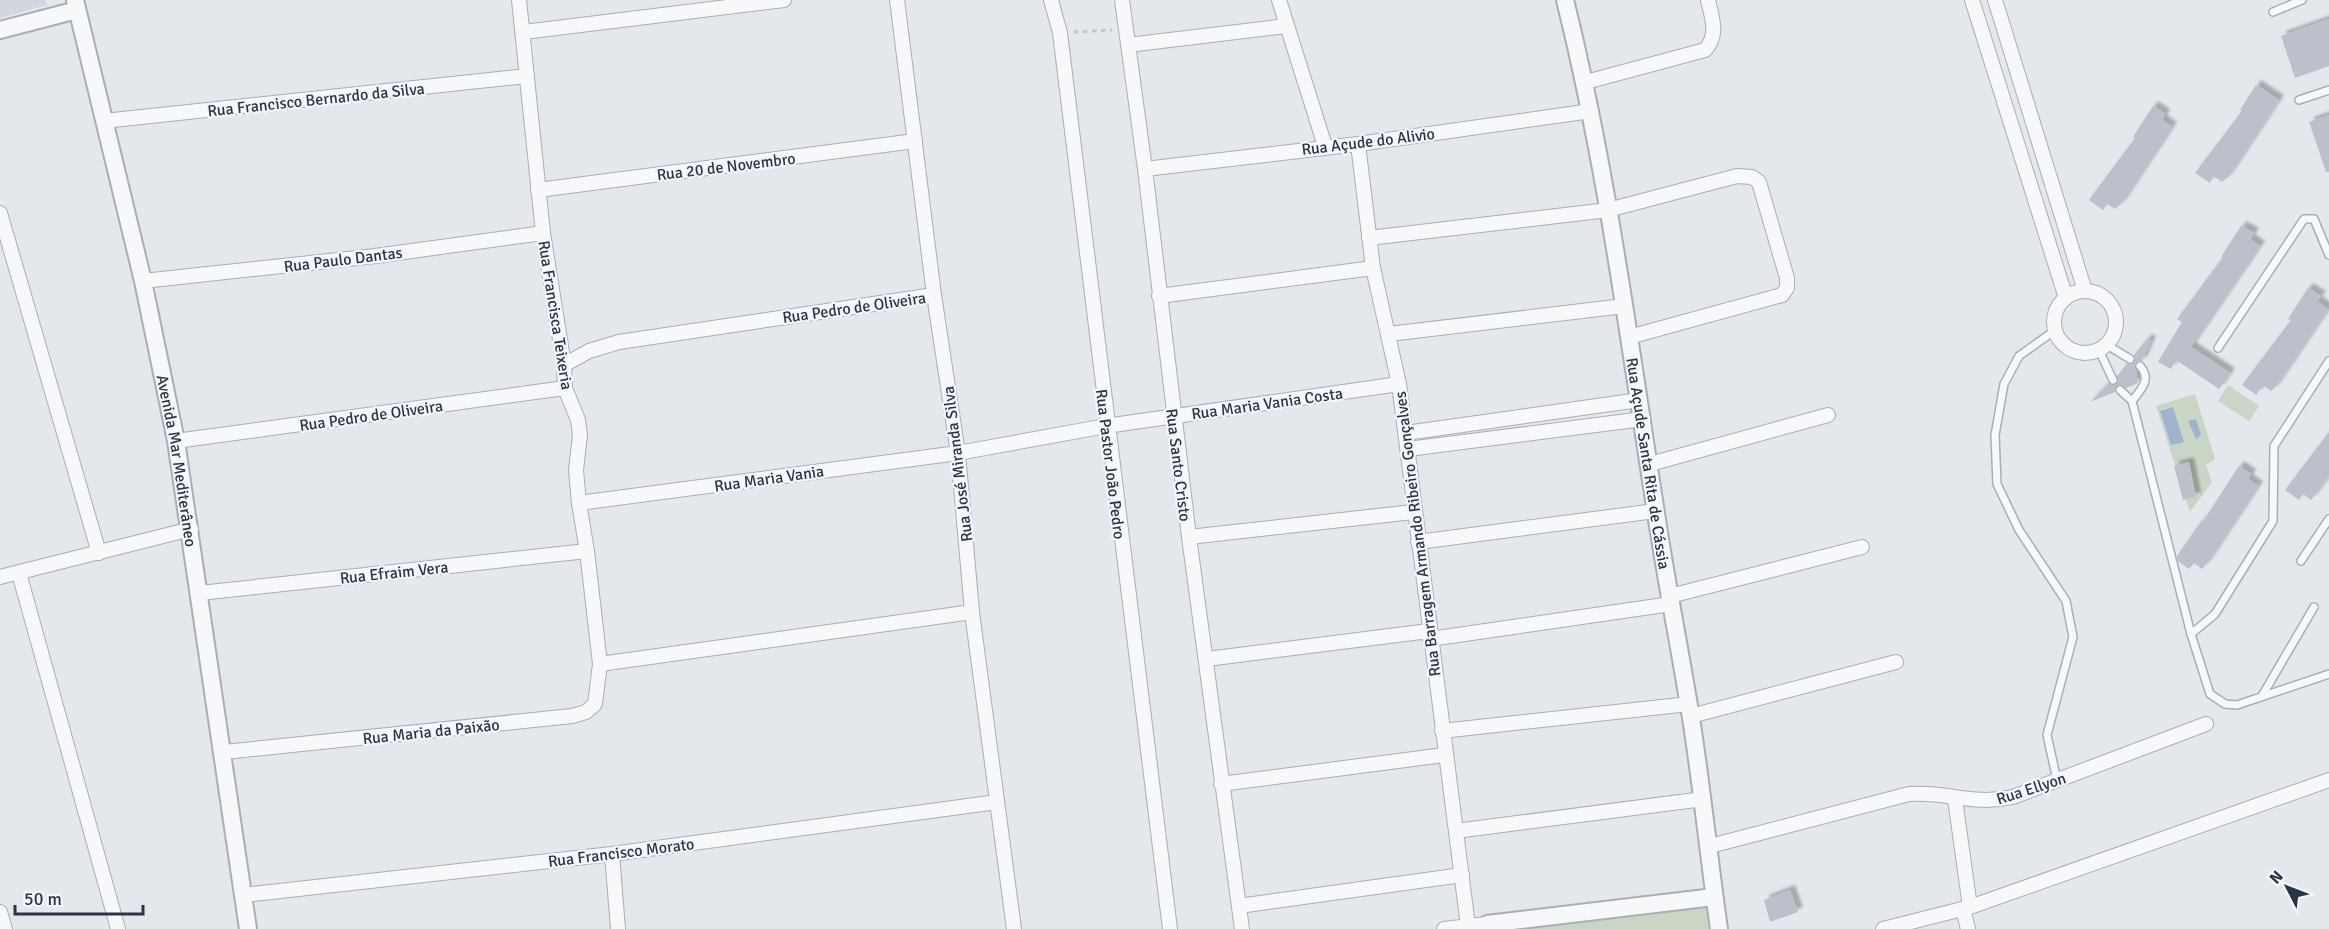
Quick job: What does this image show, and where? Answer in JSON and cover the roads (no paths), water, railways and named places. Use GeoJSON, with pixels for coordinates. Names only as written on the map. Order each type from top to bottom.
{"type":"FeatureCollection","features":[{"type":"Feature","properties":{"kind":"street","name":"Rua Francisca Teixeria"},"geometry":{"type":"LineString","coordinates":[[519,0],[543,233],[564,365],[565,388],[579,428],[576,470],[600,664]]}},
{"type":"Feature","properties":{"kind":"street"},"geometry":{"type":"LineString","coordinates":[[524,32],[784,0]]}},
{"type":"Feature","properties":{"kind":"street","name":"Rua José Miranda Silva"},"geometry":{"type":"LineString","coordinates":[[897,0],[934,295],[958,453],[972,612],[1014,929]]}},
{"type":"Feature","properties":{"kind":"street","name":"Rua Pastor João Pedro"},"geometry":{"type":"LineString","coordinates":[[1051,0],[1060,33],[1106,426],[1170,929]]}},
{"type":"Feature","properties":{"kind":"street","name":"Rua Santo Cristo"},"geometry":{"type":"LineString","coordinates":[[1122,0],[1145,169],[1173,417],[1242,929]]}},
{"type":"Feature","properties":{"kind":"street"},"geometry":{"type":"LineString","coordinates":[[1279,0],[1325,147]]}},
{"type":"Feature","properties":{"kind":"street","name":"Rua Açude Santa Rita de Cássia"},"geometry":{"type":"LineString","coordinates":[[1565,0],[1586,82],[1643,419],[1655,511],[1690,710],[1710,846],[1719,929]]}},
{"type":"Feature","properties":{"kind":"street"},"geometry":{"type":"LineString","coordinates":[[1586,82],[1705,50],[1711,44],[1714,27],[1707,0]]}},
{"type":"Feature","properties":{"kind":"street"},"geometry":{"type":"LineString","coordinates":[[1972,0],[2066,298]]}},
{"type":"Feature","properties":{"kind":"street"},"geometry":{"type":"LineString","coordinates":[[1995,0],[2085,291]]}},
{"type":"Feature","properties":{"kind":"street"},"geometry":{"type":"LineString","coordinates":[[0,30],[76,5]]}},
{"type":"Feature","properties":{"kind":"street","name":"Avenida Mar Mediterâneo"},"geometry":{"type":"LineString","coordinates":[[76,5],[143,281],[176,441],[224,752],[248,929]]}},
{"type":"Feature","properties":{"kind":"street"},"geometry":{"type":"LineString","coordinates":[[1128,45],[1286,26]]}},
{"type":"Feature","properties":{"kind":"street","name":"Rua Francisco Bernardo da Silva"},"geometry":{"type":"LineString","coordinates":[[104,121],[527,76]]}},
{"type":"Feature","properties":{"kind":"street","name":"Rua Açude do Alivio"},"geometry":{"type":"LineString","coordinates":[[1145,169],[1358,144],[1591,111]]}},
{"type":"Feature","properties":{"kind":"street","name":"Rua 20 de Novembro"},"geometry":{"type":"LineString","coordinates":[[538,190],[915,141]]}},
{"type":"Feature","properties":{"kind":"street","name":"Rua Barragem Armando Ribeiro Gonçalves"},"geometry":{"type":"LineString","coordinates":[[1358,144],[1373,268],[1389,334],[1406,433],[1413,512],[1468,926]]}},
{"type":"Feature","properties":{"kind":"street"},"geometry":{"type":"LineString","coordinates":[[1369,238],[1608,210],[1737,176],[1752,177],[1759,182],[1787,278],[1787,288],[1775,298],[1629,337]]}},
{"type":"Feature","properties":{"kind":"street"},"geometry":{"type":"LineString","coordinates":[[0,213],[99,553]]}},
{"type":"Feature","properties":{"kind":"street","name":"Rua Paulo Dantas"},"geometry":{"type":"LineString","coordinates":[[143,281],[375,256],[543,233]]}},
{"type":"Feature","properties":{"kind":"street"},"geometry":{"type":"LineString","coordinates":[[1159,296],[1373,268]]}},
{"type":"Feature","properties":{"kind":"street"},"geometry":{"type":"LineString","coordinates":[[2085,291],[2103,296],[2114,311],[2116,329],[2103,348],[2090,353],[2072,351],[2058,339],[2054,331],[2055,313],[2066,298],[2085,291]]}},
{"type":"Feature","properties":{"kind":"street","name":"Rua Pedro de Oliveira"},"geometry":{"type":"LineString","coordinates":[[564,365],[589,351],[619,342],[934,295]]}},
{"type":"Feature","properties":{"kind":"street"},"geometry":{"type":"LineString","coordinates":[[1389,334],[1624,306]]}},
{"type":"Feature","properties":{"kind":"street","name":"Rua Maria Vania Costa"},"geometry":{"type":"LineString","coordinates":[[958,453],[1106,426],[1399,384]]}},
{"type":"Feature","properties":{"kind":"street","name":"Rua Pedro de Oliveira"},"geometry":{"type":"LineString","coordinates":[[176,441],[565,388]]}},
{"type":"Feature","properties":{"kind":"street"},"geometry":{"type":"LineString","coordinates":[[1406,433],[1639,400]]}},
{"type":"Feature","properties":{"kind":"street"},"geometry":{"type":"LineString","coordinates":[[1650,464],[1828,415]]}},
{"type":"Feature","properties":{"kind":"street"},"geometry":{"type":"LineString","coordinates":[[1408,449],[1643,419]]}},
{"type":"Feature","properties":{"kind":"street","name":"Rua Maria Vania"},"geometry":{"type":"LineString","coordinates":[[579,503],[958,453]]}},
{"type":"Feature","properties":{"kind":"street"},"geometry":{"type":"LineString","coordinates":[[1418,542],[1655,511]]}},
{"type":"Feature","properties":{"kind":"street"},"geometry":{"type":"LineString","coordinates":[[1189,537],[1413,512]]}},
{"type":"Feature","properties":{"kind":"street"},"geometry":{"type":"LineString","coordinates":[[0,577],[190,529]]}},
{"type":"Feature","properties":{"kind":"street"},"geometry":{"type":"LineString","coordinates":[[1207,659],[1430,635],[1670,600],[1862,547]]}},
{"type":"Feature","properties":{"kind":"street","name":"Rua Efraim Vera"},"geometry":{"type":"LineString","coordinates":[[200,593],[587,551]]}},
{"type":"Feature","properties":{"kind":"street"},"geometry":{"type":"LineString","coordinates":[[19,573],[118,929]]}},
{"type":"Feature","properties":{"kind":"street"},"geometry":{"type":"LineString","coordinates":[[600,664],[972,612]]}},
{"type":"Feature","properties":{"kind":"street"},"geometry":{"type":"LineString","coordinates":[[1442,731],[1690,710],[1896,662]]}},
{"type":"Feature","properties":{"kind":"street","name":"Rua Maria da Paixão"},"geometry":{"type":"LineString","coordinates":[[224,752],[572,716],[586,712],[595,704],[600,664]]}},
{"type":"Feature","properties":{"kind":"street","name":"Rua Ellyon"},"geometry":{"type":"LineString","coordinates":[[1710,846],[1909,794],[1931,792],[1955,799],[1994,801],[2013,797],[2206,724]]}},
{"type":"Feature","properties":{"kind":"street"},"geometry":{"type":"LineString","coordinates":[[1221,784],[1444,755]]}},
{"type":"Feature","properties":{"kind":"street"},"geometry":{"type":"LineString","coordinates":[[1883,929],[1966,908],[2329,780]]}},
{"type":"Feature","properties":{"kind":"street"},"geometry":{"type":"LineString","coordinates":[[1456,831],[1703,799]]}},
{"type":"Feature","properties":{"kind":"street"},"geometry":{"type":"LineString","coordinates":[[1955,799],[1968,929]]}},
{"type":"Feature","properties":{"kind":"street","name":"Rua Francisco Morato"},"geometry":{"type":"LineString","coordinates":[[244,895],[612,854],[997,802]]}},
{"type":"Feature","properties":{"kind":"street"},"geometry":{"type":"LineString","coordinates":[[612,854],[618,929]]}},
{"type":"Feature","properties":{"kind":"street"},"geometry":{"type":"LineString","coordinates":[[1239,906],[1461,875]]}},
{"type":"Feature","properties":{"kind":"street"},"geometry":{"type":"LineString","coordinates":[[1444,929],[1468,926],[1487,927],[1714,897]]}},
{"type":"Feature","properties":{"kind":"street"},"geometry":{"type":"LineString","coordinates":[[0,912],[5,929]]}},
{"type":"Feature","properties":{"kind":"lane"},"geometry":{"type":"LineString","coordinates":[[2273,12],[2302,0]]}},
{"type":"Feature","properties":{"kind":"lane"},"geometry":{"type":"LineString","coordinates":[[2299,100],[2329,90]]}},
{"type":"Feature","properties":{"kind":"lane"},"geometry":{"type":"LineString","coordinates":[[2218,348],[2304,219],[2314,219],[2329,255]]}},
{"type":"Feature","properties":{"kind":"lane"},"geometry":{"type":"LineString","coordinates":[[2054,331],[2019,356],[2004,384],[1995,435],[1997,484],[2019,530],[2066,601],[2073,637],[2047,735],[2057,780]]}},
{"type":"Feature","properties":{"kind":"lane"},"geometry":{"type":"LineString","coordinates":[[2103,348],[2130,359]]}},
{"type":"Feature","properties":{"kind":"lane"},"geometry":{"type":"LineString","coordinates":[[2103,348],[2113,380]]}},
{"type":"Feature","properties":{"kind":"lane"},"geometry":{"type":"LineString","coordinates":[[2191,634],[2215,614],[2272,521],[2274,446],[2329,361]]}},
{"type":"Feature","properties":{"kind":"lane"},"geometry":{"type":"LineString","coordinates":[[2132,402],[2145,382],[2146,376],[2140,366]]}},
{"type":"Feature","properties":{"kind":"lane"},"geometry":{"type":"LineString","coordinates":[[2120,390],[2132,402],[2191,634],[2210,694],[2225,704],[2237,705],[2329,674]]}},
{"type":"Feature","properties":{"kind":"lane"},"geometry":{"type":"LineString","coordinates":[[2301,561],[2329,519]]}},
{"type":"Feature","properties":{"kind":"lane"},"geometry":{"type":"LineString","coordinates":[[2262,696],[2314,607]]}},
{"type":"Feature","properties":{"kind":"water"},"geometry":{"type":"Polygon","coordinates":[[[2173,407],[2184,442],[2171,445],[2160,411],[2173,407]]]}},
{"type":"Feature","properties":{"kind":"water"},"geometry":{"type":"Polygon","coordinates":[[[2196,419],[2201,435],[2196,439],[2188,421],[2196,419]]]}}]}
